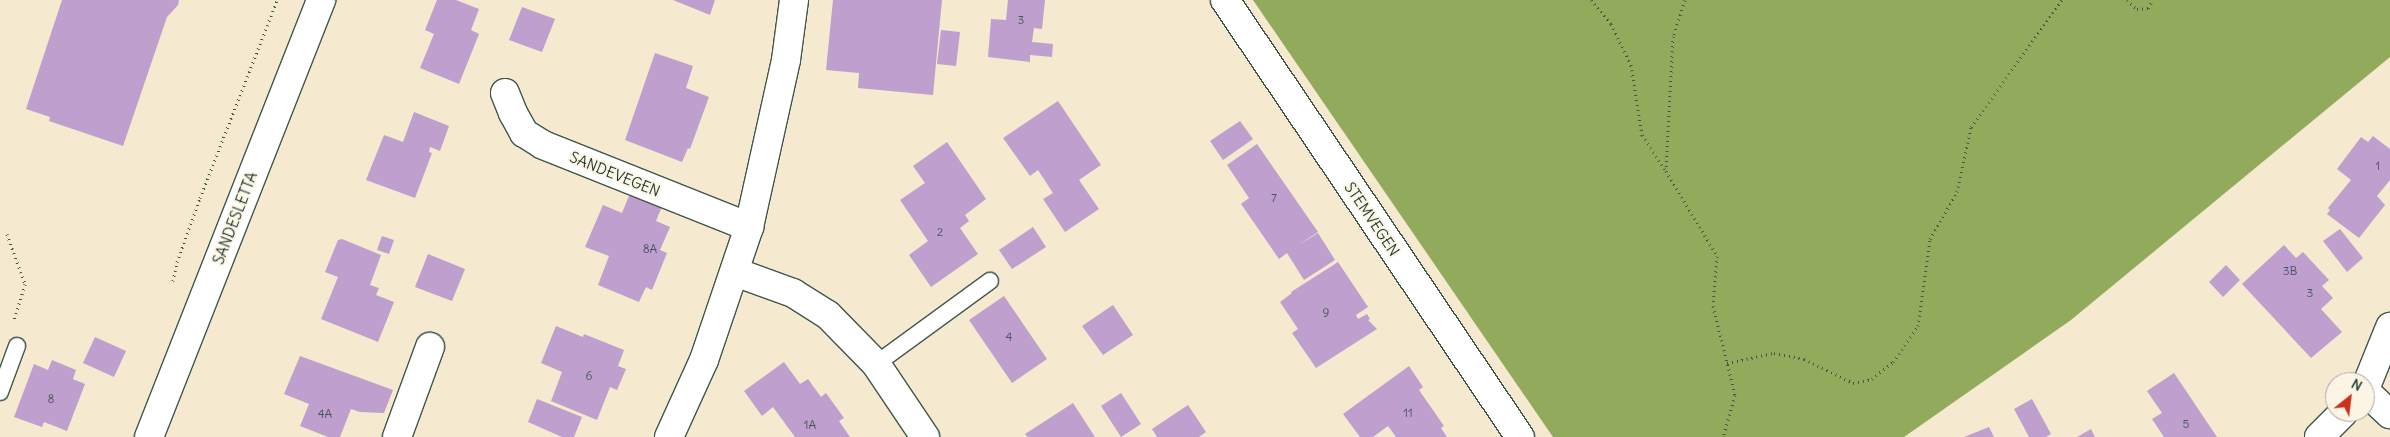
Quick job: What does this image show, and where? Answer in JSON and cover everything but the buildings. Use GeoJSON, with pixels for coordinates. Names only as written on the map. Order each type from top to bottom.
{"type":"FeatureCollection","features":[{"type":"Feature","properties":{"kind":"street","name":"SANDESLETTA"},"geometry":{"type":"LineString","coordinates":[[149,437],[321,0]]}},
{"type":"Feature","properties":{"kind":"street"},"geometry":{"type":"LineString","coordinates":[[669,437],[704,360],[749,227],[786,60],[794,0]]}},
{"type":"Feature","properties":{"kind":"street","name":"STEMVEGEN"},"geometry":{"type":"LineString","coordinates":[[1225,0],[1520,437]]}},
{"type":"Feature","properties":{"kind":"street","name":"SANDEVEGEN"},"geometry":{"type":"LineString","coordinates":[[505,93],[524,133],[543,145],[749,227]]}},
{"type":"Feature","properties":{"kind":"street"},"geometry":{"type":"LineString","coordinates":[[735,272],[794,293],[828,315],[876,364],[925,437]]}},
{"type":"Feature","properties":{"kind":"street"},"geometry":{"type":"LineString","coordinates":[[2372,372],[2390,327]]}},
{"type":"Feature","properties":{"kind":"street"},"geometry":{"type":"LineString","coordinates":[[397,437],[430,346]]}},
{"type":"Feature","properties":{"kind":"street"},"geometry":{"type":"LineString","coordinates":[[2375,400],[2390,414]]}},
{"type":"Feature","properties":{"kind":"street"},"geometry":{"type":"LineString","coordinates":[[2319,437],[2334,422]]}},
{"type":"Feature","properties":{"kind":"lane"},"geometry":{"type":"LineString","coordinates":[[876,364],[990,281]]}},
{"type":"Feature","properties":{"kind":"lane"},"geometry":{"type":"LineString","coordinates":[[0,392],[17,346]]}},
{"type":"Feature","properties":{"kind":"path"},"geometry":{"type":"LineString","coordinates":[[1590,0],[1611,24],[1631,65],[1642,135],[1717,256],[1713,306],[1735,396],[1723,437]]}},
{"type":"Feature","properties":{"kind":"path"},"geometry":{"type":"LineString","coordinates":[[1666,171],[1673,36],[1685,0]]}},
{"type":"Feature","properties":{"kind":"path"},"geometry":{"type":"LineString","coordinates":[[1727,363],[1774,354],[1804,359],[1854,383],[1872,379],[1893,362],[1918,326],[1930,239],[1957,192],[1970,127],[2062,0]]}},
{"type":"Feature","properties":{"kind":"path"},"geometry":{"type":"LineString","coordinates":[[2127,0],[2137,9],[2148,8],[2153,0]]}},
{"type":"Feature","properties":{"kind":"path"},"geometry":{"type":"LineString","coordinates":[[7,234],[25,284],[13,324],[17,346]]}},
{"type":"Feature","properties":{"kind":"green space"},"geometry":{"type":"Polygon","coordinates":[[[1253,0],[2390,0],[2390,57],[2071,320],[1904,437],[1553,437],[1253,0]]]}}]}
